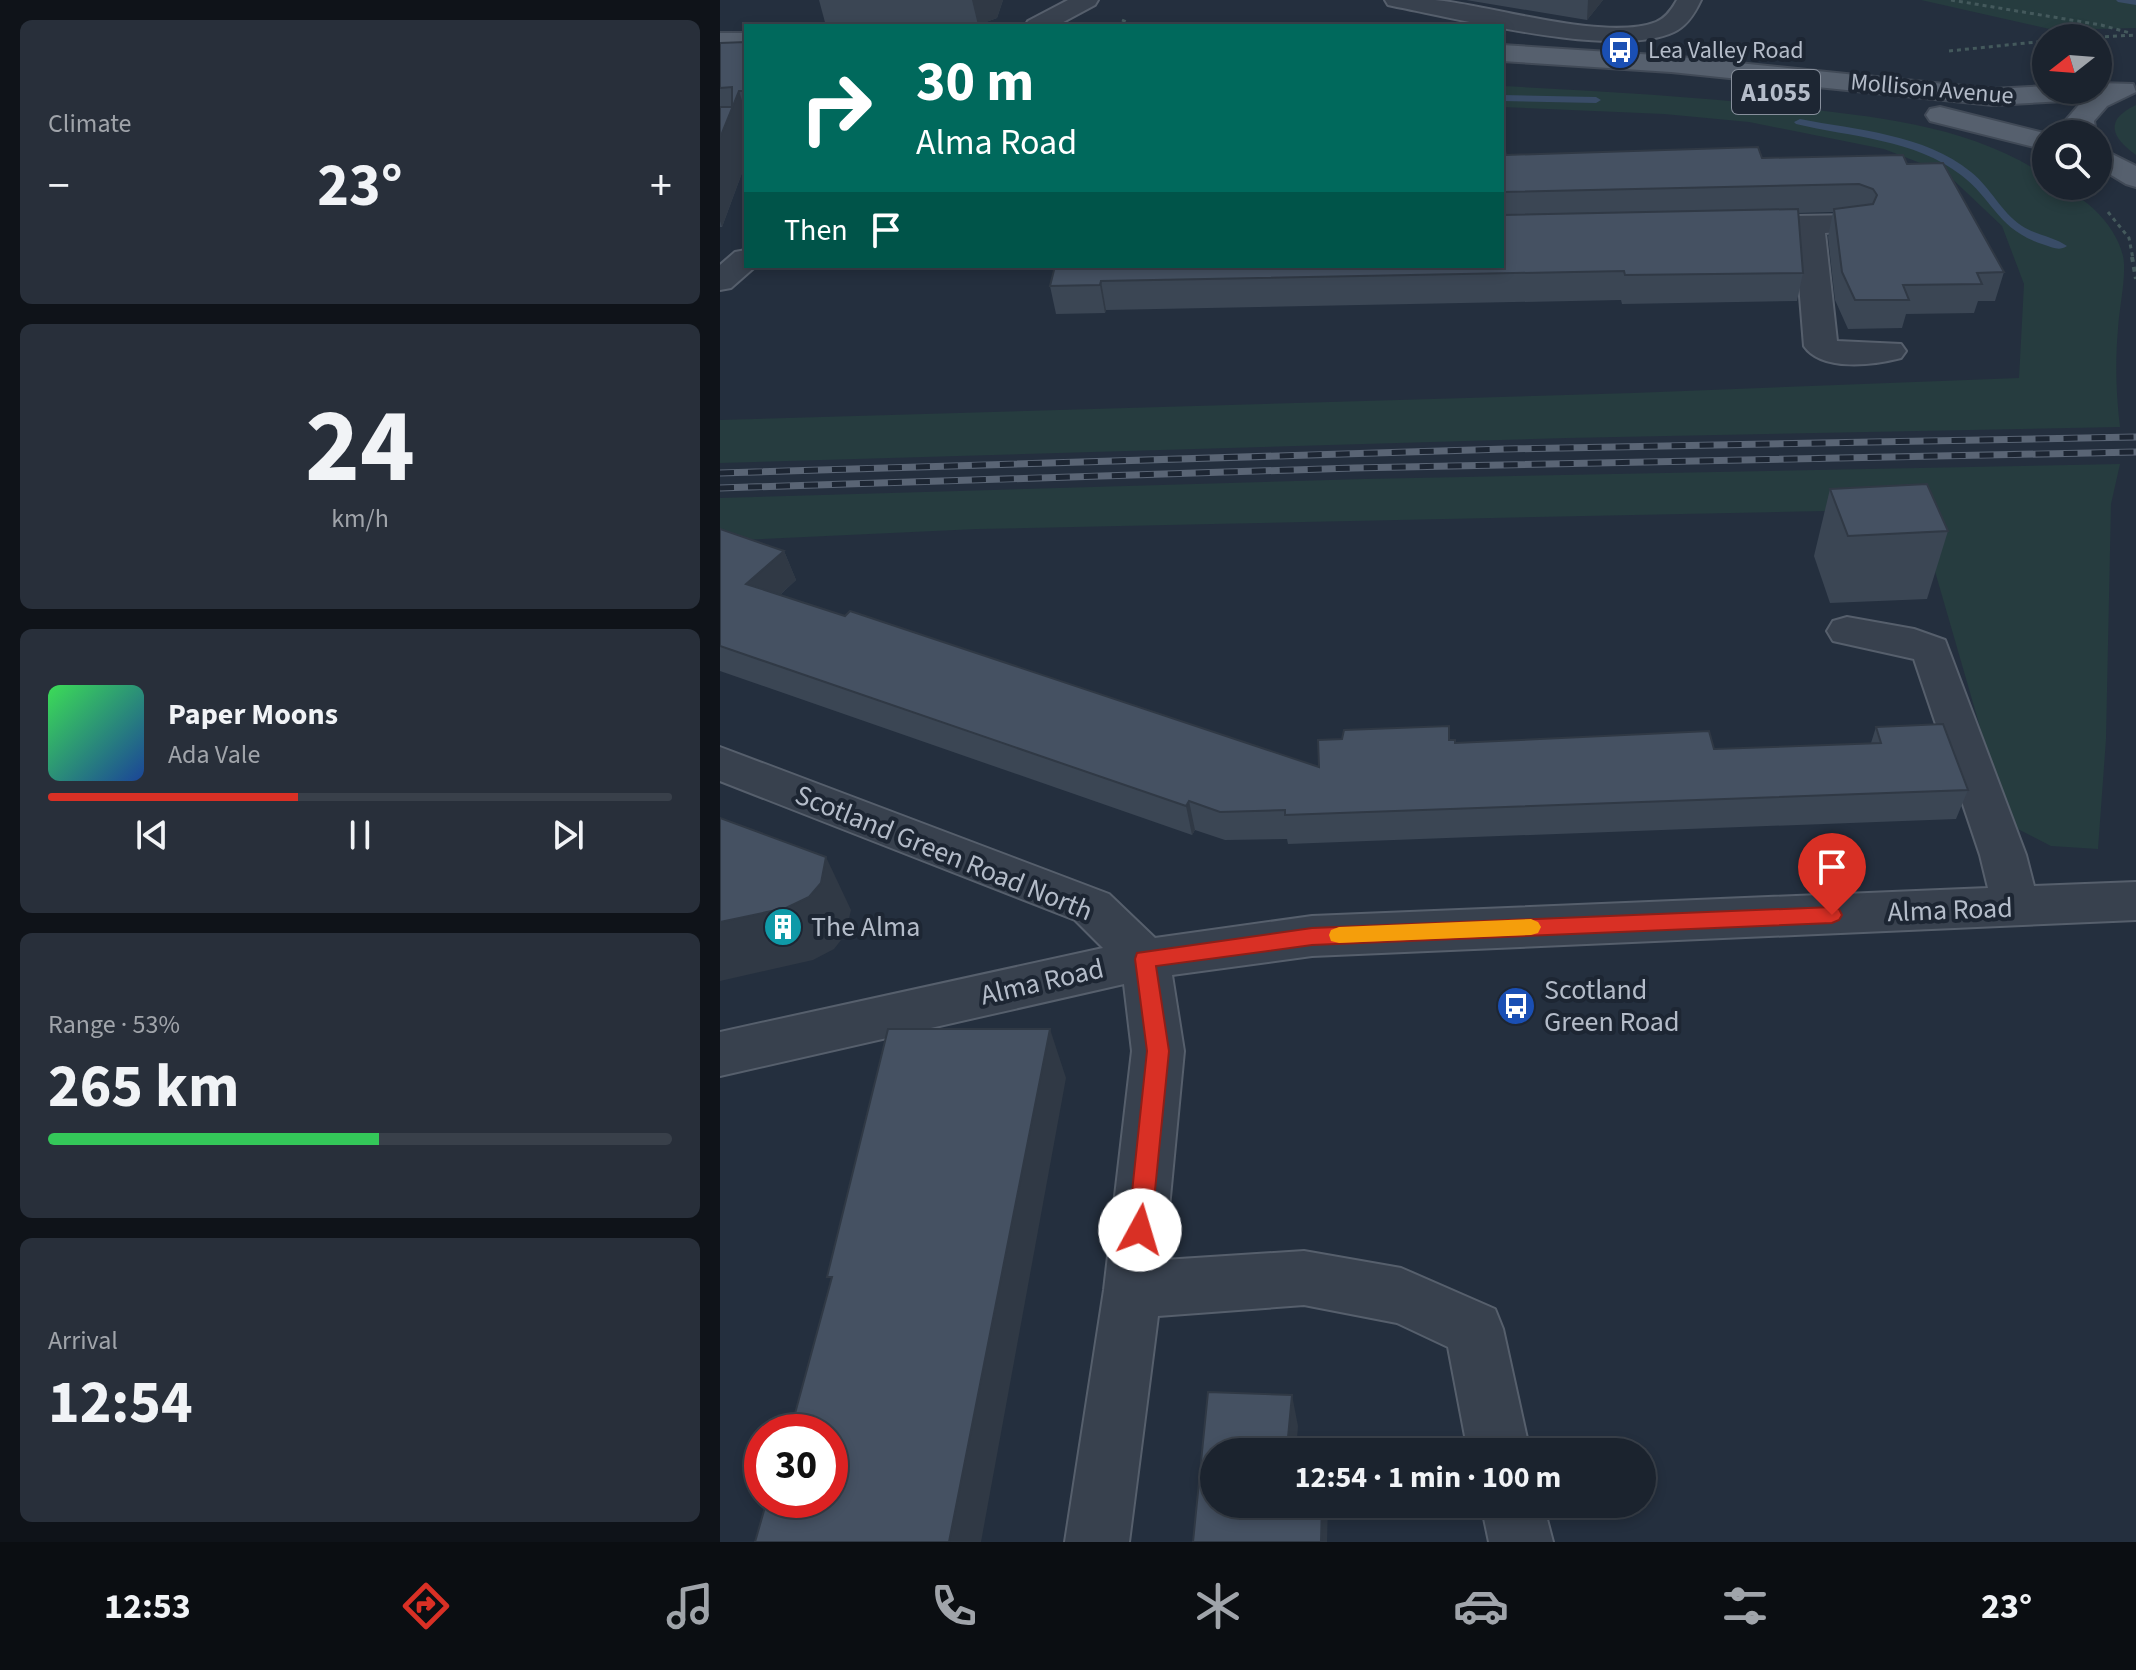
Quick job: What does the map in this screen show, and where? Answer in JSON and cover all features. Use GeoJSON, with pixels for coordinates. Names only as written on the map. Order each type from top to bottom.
{"type":"FeatureCollection","features":[{"type":"Feature","properties":{"kind":"main road"},"geometry":{"type":"LineString","coordinates":[[720,41],[744,41]]}},
{"type":"Feature","properties":{"kind":"main road","name":"Mollison Avenue"},"geometry":{"type":"LineString","coordinates":[[1504,53],[1656,63],[1993,97],[2130,89]]}},
{"type":"Feature","properties":{"kind":"main road"},"geometry":{"type":"LineString","coordinates":[[720,60],[744,60]]}},
{"type":"Feature","properties":{"kind":"main road","name":"Mollison Avenue"},"geometry":{"type":"LineString","coordinates":[[1504,73],[1856,100],[1967,119],[2032,138]]}},
{"type":"Feature","properties":{"kind":"main road"},"geometry":{"type":"LineString","coordinates":[[2080,120],[2098,100],[2130,89]]}},
{"type":"Feature","properties":{"kind":"main road"},"geometry":{"type":"LineString","coordinates":[[2112,164],[2136,178]]}},
{"type":"Feature","properties":{"kind":"street"},"geometry":{"type":"LineString","coordinates":[[1397,0],[1572,30],[1619,33],[1658,30],[1680,19],[1689,0]]}},
{"type":"Feature","properties":{"kind":"street"},"geometry":{"type":"LineString","coordinates":[[1041,24],[1085,1],[1094,12],[1095,24]]}},
{"type":"Feature","properties":{"kind":"street"},"geometry":{"type":"LineString","coordinates":[[1717,227],[1853,224]]}},
{"type":"Feature","properties":{"kind":"street"},"geometry":{"type":"LineString","coordinates":[[1809,225],[1821,346],[1835,353],[1889,351]]}},
{"type":"Feature","properties":{"kind":"street"},"geometry":{"type":"LineString","coordinates":[[720,281],[744,261]]}},
{"type":"Feature","properties":{"kind":"street"},"geometry":{"type":"LineString","coordinates":[[1847,631],[1914,643],[1931,650],[2003,855],[2016,907]]}},
{"type":"Feature","properties":{"kind":"street","name":"Scotland Green Road North"},"geometry":{"type":"LineString","coordinates":[[720,763],[1092,907],[1145,959]]}},
{"type":"Feature","properties":{"kind":"street","name":"Alma Road"},"geometry":{"type":"LineString","coordinates":[[720,1054],[1145,959],[1312,936],[2136,901]]}},
{"type":"Feature","properties":{"kind":"street"},"geometry":{"type":"LineString","coordinates":[[1097,1542],[1133,1290],[1158,1051],[1145,959]]}},
{"type":"Feature","properties":{"kind":"street"},"geometry":{"type":"LineString","coordinates":[[1133,1290],[1304,1278],[1401,1296],[1474,1329],[1496,1438]]}},
{"type":"Feature","properties":{"kind":"street"},"geometry":{"type":"LineString","coordinates":[[1515,1518],[1521,1542]]}},
{"type":"Feature","properties":{"kind":"path"},"geometry":{"type":"LineString","coordinates":[[1951,0],[2101,25],[2136,35]]}},
{"type":"Feature","properties":{"kind":"path"},"geometry":{"type":"LineString","coordinates":[[2112,35],[2130,33]]}},
{"type":"Feature","properties":{"kind":"path"},"geometry":{"type":"LineString","coordinates":[[2104,207],[2129,238],[2136,279]]}},
{"type":"Feature","properties":{"kind":"green space"},"geometry":{"type":"Polygon","coordinates":[[[1921,0],[2136,0],[2136,28],[2112,29],[2112,24],[2032,25],[1921,0]]]}},
{"type":"Feature","properties":{"kind":"green space"},"geometry":{"type":"Polygon","coordinates":[[[1504,86],[1681,97],[1856,115],[1954,134],[2016,159],[2032,168],[2032,200],[2083,200],[2104,220],[2119,244],[2124,272],[2116,354],[2120,427],[1567,438],[720,463],[720,420],[1633,393],[2019,378],[2024,284],[2002,226],[1946,173],[1884,149],[1749,122],[1664,114],[1504,107],[1504,86]]]}},
{"type":"Feature","properties":{"kind":"green space"},"geometry":{"type":"Polygon","coordinates":[[[2136,105],[2136,155],[2121,142],[2115,123],[2136,105]]]}},
{"type":"Feature","properties":{"kind":"green space"},"geometry":{"type":"Polygon","coordinates":[[[2120,464],[2111,504],[2106,739],[2098,849],[2051,846],[2008,824],[1917,509],[977,529],[720,541],[720,498],[1364,479],[2120,464]]]}},
{"type":"Feature","properties":{"kind":"building"},"geometry":{"type":"Polygon","coordinates":[[[744,42],[744,91],[739,91],[720,138],[720,107],[732,107],[732,87],[720,88],[720,43],[744,42]]]}},
{"type":"Feature","properties":{"kind":"building"},"geometry":{"type":"Polygon","coordinates":[[[1758,147],[1762,158],[1903,155],[1907,164],[1943,163],[2004,272],[1977,273],[1982,284],[1903,285],[1909,300],[1855,300],[1842,272],[1834,209],[1873,204],[1877,195],[1873,189],[1859,184],[1504,192],[1504,151],[1506,155],[1758,147]]]}},
{"type":"Feature","properties":{"kind":"building"},"geometry":{"type":"Polygon","coordinates":[[[1798,209],[1803,273],[1625,275],[1624,271],[1101,281],[1100,285],[1050,286],[1054,268],[1504,268],[1504,215],[1798,209]]]}},
{"type":"Feature","properties":{"kind":"building"},"geometry":{"type":"Polygon","coordinates":[[[1927,484],[1948,531],[1848,536],[1830,489],[1927,484]]]}},
{"type":"Feature","properties":{"kind":"building"},"geometry":{"type":"Polygon","coordinates":[[[720,529],[784,551],[746,584],[845,616],[850,611],[1319,767],[1318,740],[1342,739],[1344,730],[1449,726],[1449,740],[1455,740],[1455,743],[1709,731],[1714,749],[1881,743],[1876,727],[1943,724],[1968,790],[1285,815],[1285,810],[1220,812],[1189,801],[1186,806],[720,646],[720,529]]]}},
{"type":"Feature","properties":{"kind":"building"},"geometry":{"type":"Polygon","coordinates":[[[720,818],[826,857],[821,883],[809,897],[786,908],[720,922],[720,818]]]}},
{"type":"Feature","properties":{"kind":"building"},"geometry":{"type":"Polygon","coordinates":[[[888,1029],[1050,1029],[949,1542],[755,1542],[762,1518],[848,1518],[848,1414],[795,1414],[832,1277],[827,1277],[888,1029]]]}},
{"type":"Feature","properties":{"kind":"building"},"geometry":{"type":"Polygon","coordinates":[[[1208,1392],[1292,1395],[1288,1438],[1203,1438],[1208,1392]]]}},
{"type":"Feature","properties":{"kind":"building"},"geometry":{"type":"Polygon","coordinates":[[[1200,1472],[1200,1518],[1322,1518],[1321,1542],[1193,1542],[1200,1472]]]}},
{"type":"Feature","properties":{"kind":"waterway"},"geometry":{"type":"LineString","coordinates":[[2121,0],[2136,2]]}},
{"type":"Feature","properties":{"kind":"waterway"},"geometry":{"type":"LineString","coordinates":[[1504,98],[1596,100]]}},
{"type":"Feature","properties":{"kind":"waterway"},"geometry":{"type":"LineString","coordinates":[[1800,122],[1883,138],[1942,159],[1971,178],[2011,224],[2034,237],[2061,246]]}},
{"type":"Feature","properties":{"kind":"railway"},"geometry":{"type":"LineString","coordinates":[[720,473],[1505,449],[2136,437]]}},
{"type":"Feature","properties":{"kind":"railway"},"geometry":{"type":"LineString","coordinates":[[720,488],[1354,468],[2136,452]]}},
{"type":"Feature","properties":{"kind":"slow traffic"},"geometry":{"type":"LineString","coordinates":[[1339,935],[1531,927]]}},
{"type":"Feature","properties":{"kind":"place","name":"Lea Valley Road"},"geometry":{"type":"Point","coordinates":[1620,50]}},
{"type":"Feature","properties":{"kind":"place","name":"The Alma"},"geometry":{"type":"Point","coordinates":[783,927]}},
{"type":"Feature","properties":{"kind":"place","name":"Scotland Green Road"},"geometry":{"type":"Point","coordinates":[1516,1006]}},
{"type":"Feature","properties":{"kind":"route"},"geometry":{"type":"LineString","coordinates":[[1140,1230],[1158,1051],[1145,959],[1312,936],[1832,915]]}}]}
